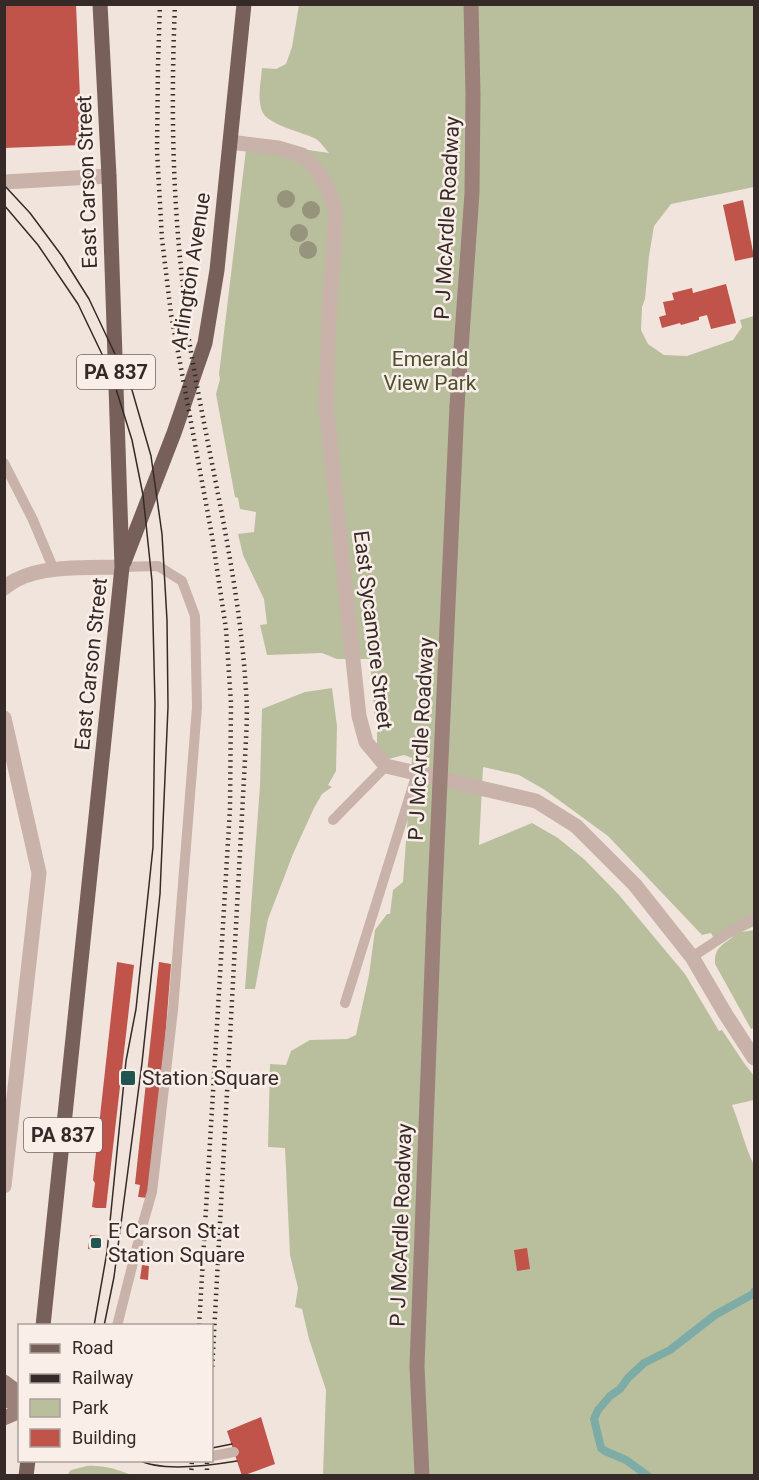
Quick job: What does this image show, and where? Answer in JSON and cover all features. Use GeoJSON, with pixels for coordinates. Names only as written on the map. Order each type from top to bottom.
{"type":"FeatureCollection","features":[{"type":"Feature","properties":{"kind":"main road","name":"East Carson Street"},"geometry":{"type":"LineString","coordinates":[[43,1324],[122,567],[109,176],[100,4]]}},
{"type":"Feature","properties":{"kind":"main road","name":"Arlington Avenue"},"geometry":{"type":"LineString","coordinates":[[122,567],[174,433],[205,343],[217,270],[244,4]]}},
{"type":"Feature","properties":{"kind":"main road","name":"P J McArdle Roadway"},"geometry":{"type":"LineString","coordinates":[[422,1476],[417,1366],[434,914],[457,406],[472,193],[471,4]]}},
{"type":"Feature","properties":{"kind":"main road"},"geometry":{"type":"LineString","coordinates":[[4,1382],[18,1392]]}},
{"type":"Feature","properties":{"kind":"main road"},"geometry":{"type":"LineString","coordinates":[[4,1418],[18,1412]]}},
{"type":"Feature","properties":{"kind":"street","name":"East Sycamore Street"},"geometry":{"type":"LineString","coordinates":[[230,142],[278,148],[302,155],[318,171],[330,192],[336,215],[326,406],[359,716],[366,742],[386,766]]}},
{"type":"Feature","properties":{"kind":"street"},"geometry":{"type":"LineString","coordinates":[[4,182],[109,176]]}},
{"type":"Feature","properties":{"kind":"street"},"geometry":{"type":"LineString","coordinates":[[4,588],[31,574],[54,570],[122,567]]}},
{"type":"Feature","properties":{"kind":"street"},"geometry":{"type":"LineString","coordinates":[[4,718],[39,873],[4,1186]]}},
{"type":"Feature","properties":{"kind":"street"},"geometry":{"type":"LineString","coordinates":[[386,766],[536,801],[576,826],[635,885],[692,957],[754,1058]]}},
{"type":"Feature","properties":{"kind":"lane"},"geometry":{"type":"LineString","coordinates":[[4,463],[33,520],[54,570]]}},
{"type":"Feature","properties":{"kind":"lane"},"geometry":{"type":"LineString","coordinates":[[118,1324],[152,1192],[173,1010],[197,707],[195,616],[182,581],[158,566],[122,567]]}},
{"type":"Feature","properties":{"kind":"lane"},"geometry":{"type":"LineString","coordinates":[[333,820],[386,766]]}},
{"type":"Feature","properties":{"kind":"lane"},"geometry":{"type":"LineString","coordinates":[[345,1003],[417,773]]}},
{"type":"Feature","properties":{"kind":"lane"},"geometry":{"type":"LineString","coordinates":[[692,957],[754,918]]}},
{"type":"Feature","properties":{"kind":"lane"},"geometry":{"type":"LineString","coordinates":[[213,1456],[234,1452]]}},
{"type":"Feature","properties":{"kind":"green space","name":"Emerald View Park"},"geometry":{"type":"Polygon","coordinates":[[[299,5],[754,5],[754,187],[671,204],[654,226],[642,307],[641,330],[648,344],[664,355],[687,356],[733,340],[742,327],[740,320],[754,316],[754,926],[742,932],[754,930],[754,1028],[751,1029],[715,964],[718,950],[734,936],[717,944],[711,933],[702,935],[608,836],[545,790],[519,775],[483,767],[479,845],[532,823],[558,838],[585,860],[619,895],[685,974],[719,1031],[722,1030],[754,1076],[754,1100],[732,1105],[753,1163],[754,1143],[754,1475],[323,1475],[326,1390],[309,1339],[302,1309],[295,1307],[298,1288],[290,1255],[285,1148],[268,1147],[270,1064],[286,1065],[291,1051],[310,1040],[347,1039],[356,1035],[369,975],[375,930],[387,914],[390,914],[393,890],[403,882],[412,758],[404,755],[377,762],[377,723],[370,659],[337,659],[322,653],[267,655],[260,625],[267,624],[264,599],[243,555],[238,534],[254,532],[256,512],[240,509],[238,498],[235,497],[216,394],[220,379],[247,141],[329,153],[316,139],[286,128],[265,116],[262,111],[260,90],[262,68],[276,69],[286,64],[292,47],[299,5]]]}},
{"type":"Feature","properties":{"kind":"green space"},"geometry":{"type":"Polygon","coordinates":[[[332,688],[337,726],[336,771],[328,785],[332,787],[322,794],[293,854],[268,919],[255,989],[245,989],[260,786],[262,709],[305,692],[332,688]]]}},
{"type":"Feature","properties":{"kind":"green space"},"geometry":{"type":"Polygon","coordinates":[[[87,1466],[109,1468],[131,1475],[67,1475],[71,1470],[87,1466]]]}},
{"type":"Feature","properties":{"kind":"building"},"geometry":{"type":"Polygon","coordinates":[[[4,4],[76,4],[82,145],[4,148],[4,4]]]}},
{"type":"Feature","properties":{"kind":"building"},"geometry":{"type":"Polygon","coordinates":[[[743,200],[754,257],[735,261],[723,205],[743,200]]]}},
{"type":"Feature","properties":{"kind":"building"},"geometry":{"type":"Polygon","coordinates":[[[726,284],[736,323],[711,329],[707,315],[699,317],[699,320],[662,328],[659,317],[666,315],[663,302],[674,300],[672,293],[692,288],[693,293],[726,284]]]}},
{"type":"Feature","properties":{"kind":"building"},"geometry":{"type":"Polygon","coordinates":[[[117,962],[134,965],[106,1208],[96,1208],[92,1207],[95,1183],[93,1180],[117,962]]]}},
{"type":"Feature","properties":{"kind":"building"},"geometry":{"type":"Polygon","coordinates":[[[159,962],[171,964],[159,1118],[148,1198],[138,1197],[140,1185],[135,1184],[159,962]]]}},
{"type":"Feature","properties":{"kind":"building"},"geometry":{"type":"Polygon","coordinates":[[[90,1235],[100,1236],[98,1250],[88,1249],[90,1235]]]}},
{"type":"Feature","properties":{"kind":"building"},"geometry":{"type":"Polygon","coordinates":[[[527,1248],[530,1269],[517,1271],[514,1250],[527,1248]]]}},
{"type":"Feature","properties":{"kind":"building"},"geometry":{"type":"Polygon","coordinates":[[[142,1265],[149,1266],[148,1280],[140,1279],[142,1265]]]}},
{"type":"Feature","properties":{"kind":"building"},"geometry":{"type":"Polygon","coordinates":[[[261,1417],[275,1464],[242,1476],[227,1431],[261,1417]]]}},
{"type":"Feature","properties":{"kind":"waterway"},"geometry":{"type":"LineString","coordinates":[[648,1476],[626,1460],[601,1448],[594,1419],[598,1410],[644,1363],[670,1350],[715,1315],[754,1292]]}},
{"type":"Feature","properties":{"kind":"tram line"},"geometry":{"type":"LineString","coordinates":[[4,185],[30,213],[62,256],[89,299],[132,390],[151,456],[162,534],[167,620],[168,707],[160,894],[142,1063],[114,1277],[104,1324]]}},
{"type":"Feature","properties":{"kind":"tram line"},"geometry":{"type":"LineString","coordinates":[[4,205],[38,245],[78,304],[111,373],[132,440],[143,495],[152,581],[155,704],[153,847],[136,1009],[126,1061],[107,1252],[94,1324]]}},
{"type":"Feature","properties":{"kind":"tram line"},"geometry":{"type":"LineString","coordinates":[[213,1448],[232,1444]]}},
{"type":"Feature","properties":{"kind":"tram line"},"geometry":{"type":"LineString","coordinates":[[144,1462],[173,1467],[237,1461]]}},
{"type":"Feature","properties":{"kind":"railway"},"geometry":{"type":"LineString","coordinates":[[160,4],[157,151],[162,239],[171,314],[212,536],[226,629],[231,703],[230,808],[199,1324]]}},
{"type":"Feature","properties":{"kind":"railway"},"geometry":{"type":"LineString","coordinates":[[175,4],[173,75],[175,181],[186,320],[237,602],[247,708],[213,1352]]}},
{"type":"Feature","properties":{"kind":"railway"},"geometry":{"type":"LineString","coordinates":[[191,1476],[192,1462]]}},
{"type":"Feature","properties":{"kind":"railway"},"geometry":{"type":"LineString","coordinates":[[207,1462],[207,1476]]}},
{"type":"Feature","properties":{"kind":"place","name":"Station Square"},"geometry":{"type":"Point","coordinates":[128,1078]}},
{"type":"Feature","properties":{"kind":"place","name":"E Carson St at Station Square"},"geometry":{"type":"Point","coordinates":[96,1243]}}]}
